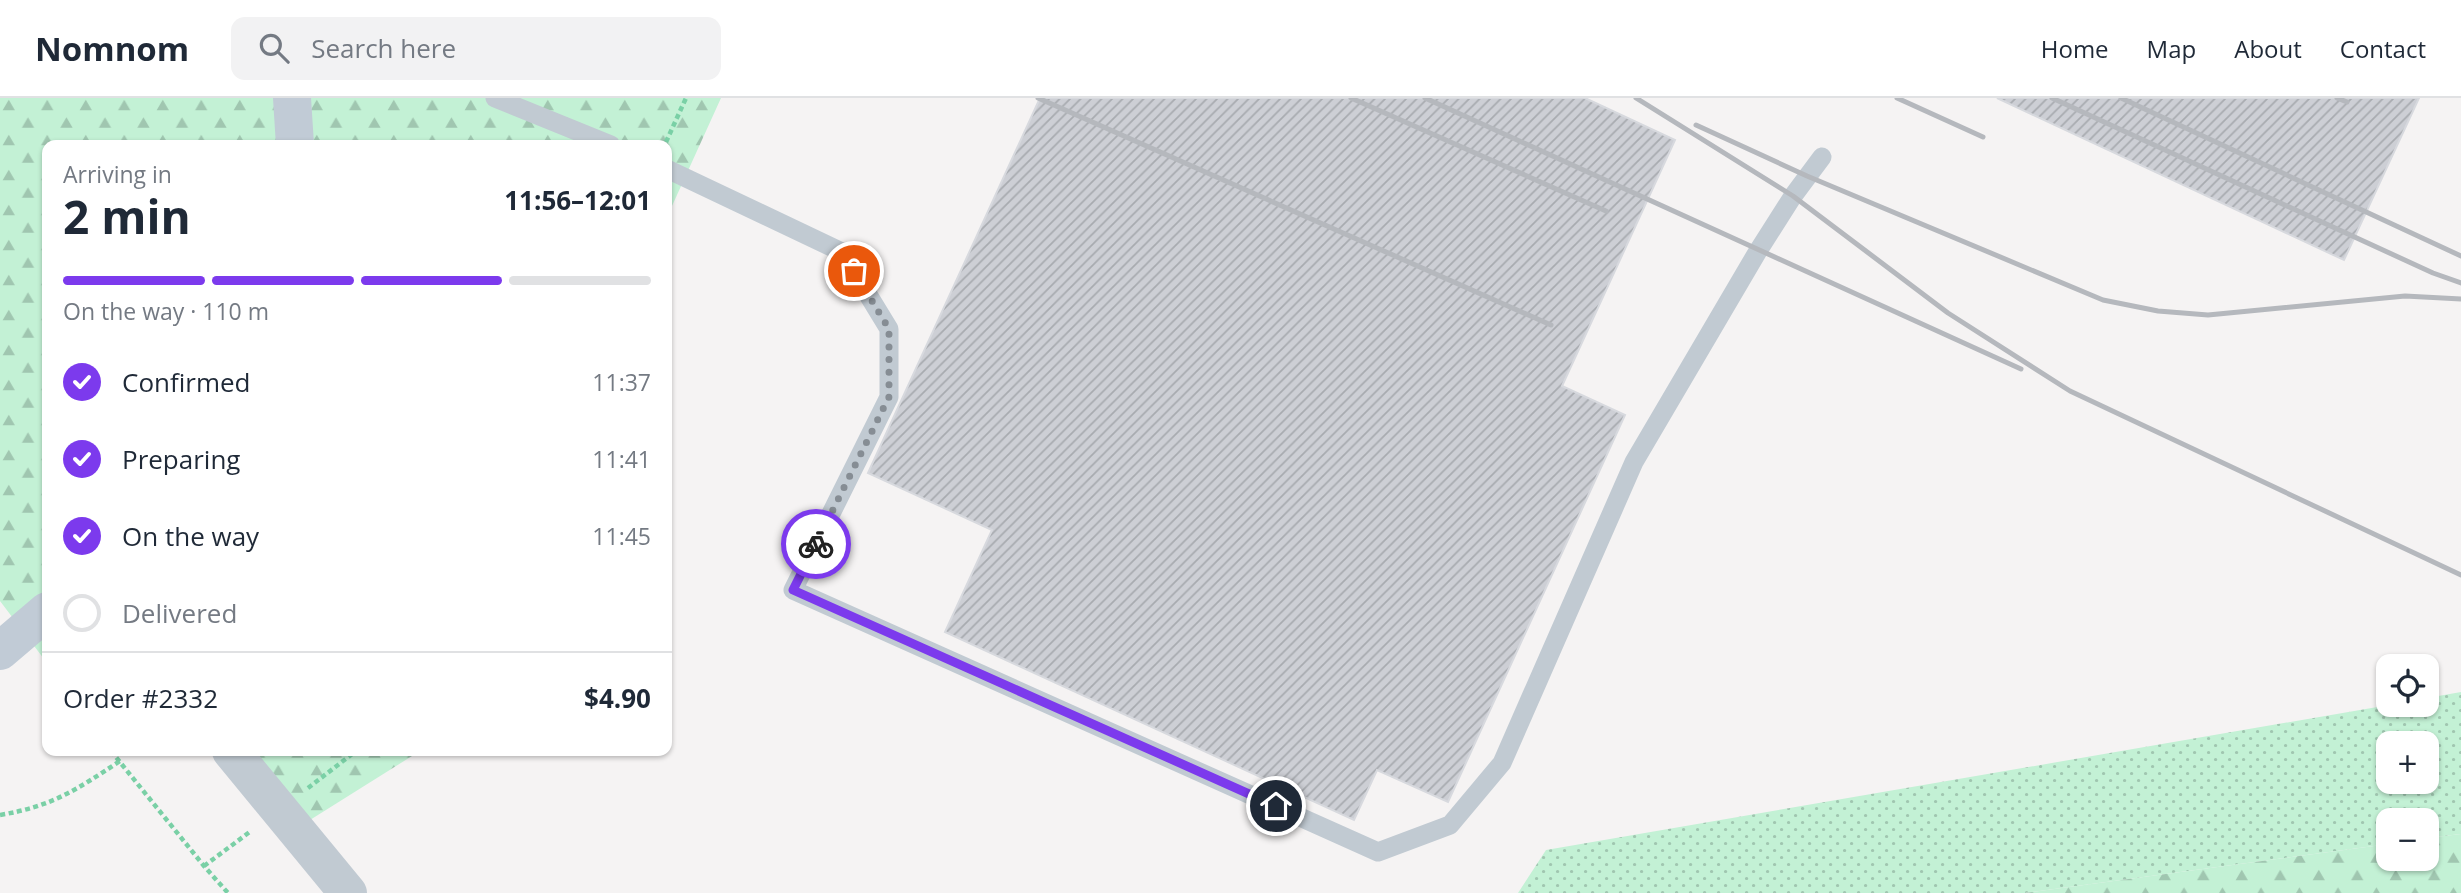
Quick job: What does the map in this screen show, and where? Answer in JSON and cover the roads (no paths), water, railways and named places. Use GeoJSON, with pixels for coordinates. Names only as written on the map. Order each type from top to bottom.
{"type":"FeatureCollection","features":[{"type":"Feature","properties":{"kind":"street"},"geometry":{"type":"LineString","coordinates":[[292,98],[295,140]]}},
{"type":"Feature","properties":{"kind":"street"},"geometry":{"type":"LineString","coordinates":[[0,651],[42,615]]}},
{"type":"Feature","properties":{"kind":"street"},"geometry":{"type":"LineString","coordinates":[[235,756],[348,893]]}},
{"type":"Feature","properties":{"kind":"lane"},"geometry":{"type":"LineString","coordinates":[[495,98],[599,140]]}},
{"type":"Feature","properties":{"kind":"lane"},"geometry":{"type":"LineString","coordinates":[[672,171],[842,252],[889,329],[889,397],[793,590],[1378,852],[1450,825],[1502,764],[1634,462],[1758,251],[1822,157]]}},
{"type":"Feature","properties":{"kind":"railway"},"geometry":{"type":"LineString","coordinates":[[1038,98],[1551,325]]}},
{"type":"Feature","properties":{"kind":"railway"},"geometry":{"type":"LineString","coordinates":[[1351,98],[1606,211]]}},
{"type":"Feature","properties":{"kind":"railway"},"geometry":{"type":"LineString","coordinates":[[1425,98],[2021,369]]}},
{"type":"Feature","properties":{"kind":"railway"},"geometry":{"type":"LineString","coordinates":[[1636,98],[1793,196],[1948,313],[2070,391],[2461,575]]}},
{"type":"Feature","properties":{"kind":"railway"},"geometry":{"type":"LineString","coordinates":[[1897,98],[1983,137]]}},
{"type":"Feature","properties":{"kind":"railway"},"geometry":{"type":"LineString","coordinates":[[2052,98],[2433,273],[2461,283]]}},
{"type":"Feature","properties":{"kind":"railway"},"geometry":{"type":"LineString","coordinates":[[2121,98],[2461,256]]}},
{"type":"Feature","properties":{"kind":"railway"},"geometry":{"type":"LineString","coordinates":[[2337,98],[2347,102]]}},
{"type":"Feature","properties":{"kind":"railway"},"geometry":{"type":"LineString","coordinates":[[1696,125],[1807,176],[2103,300],[2158,311],[2208,315],[2405,296],[2461,299]]}}]}
